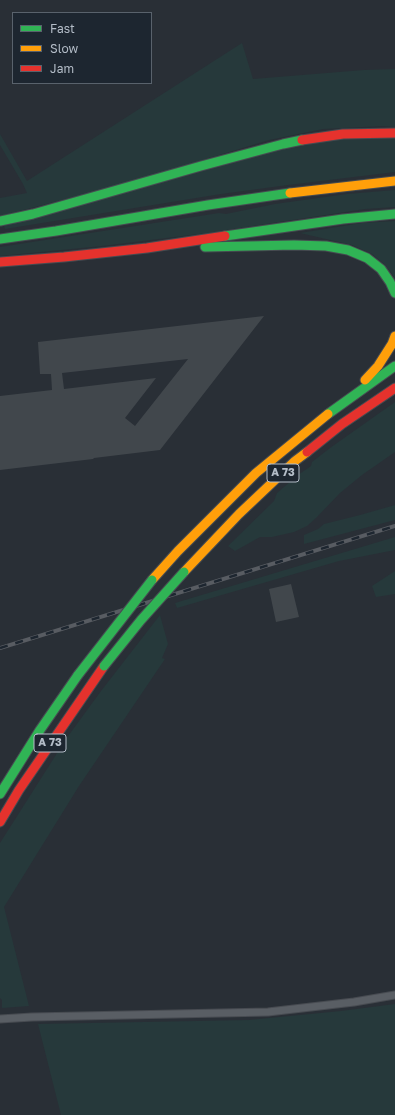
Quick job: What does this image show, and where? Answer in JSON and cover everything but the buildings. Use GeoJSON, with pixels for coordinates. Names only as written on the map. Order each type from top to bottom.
{"type":"FeatureCollection","features":[{"type":"Feature","properties":{"kind":"highway"},"geometry":{"type":"LineString","coordinates":[[0,221],[33,214],[224,159],[283,144],[343,134],[395,133]]}},
{"type":"Feature","properties":{"kind":"highway"},"geometry":{"type":"LineString","coordinates":[[0,239],[208,205],[297,192],[395,181]]}},
{"type":"Feature","properties":{"kind":"highway"},"geometry":{"type":"LineString","coordinates":[[0,262],[147,248],[395,214]]}},
{"type":"Feature","properties":{"kind":"highway"},"geometry":{"type":"LineString","coordinates":[[147,248],[294,244],[326,246],[348,250],[367,258],[381,268],[395,293]]}},
{"type":"Feature","properties":{"kind":"highway"},"geometry":{"type":"LineString","coordinates":[[346,400],[378,366],[392,344],[395,336]]}},
{"type":"Feature","properties":{"kind":"highway","name":"A 73"},"geometry":{"type":"LineString","coordinates":[[0,794],[40,730],[78,675],[165,565],[223,505],[256,474],[346,400],[395,366]]}},
{"type":"Feature","properties":{"kind":"highway","name":"A 73"},"geometry":{"type":"LineString","coordinates":[[0,822],[19,790],[104,666],[141,620],[184,572],[239,514],[295,461],[342,424],[395,388]]}},
{"type":"Feature","properties":{"kind":"street"},"geometry":{"type":"LineString","coordinates":[[0,1019],[268,1012],[354,1002],[395,995]]}},
{"type":"Feature","properties":{"kind":"shaded area"},"geometry":{"type":"Polygon","coordinates":[[[242,43],[253,79],[395,69],[395,127],[383,126],[323,129],[269,140],[117,186],[0,216],[0,198],[27,193],[0,145],[0,134],[27,181],[242,43]]]}},
{"type":"Feature","properties":{"kind":"shaded area"},"geometry":{"type":"Polygon","coordinates":[[[395,137],[395,172],[221,194],[5,229],[4,226],[297,145],[339,139],[395,137]]]}},
{"type":"Feature","properties":{"kind":"shaded area"},"geometry":{"type":"Polygon","coordinates":[[[395,190],[395,207],[365,209],[207,233],[102,246],[0,256],[0,247],[219,213],[226,214],[275,204],[347,194],[395,190]]]}},
{"type":"Feature","properties":{"kind":"shaded area"},"geometry":{"type":"Polygon","coordinates":[[[395,221],[395,278],[385,265],[372,254],[352,245],[300,233],[362,223],[395,221]]]}},
{"type":"Feature","properties":{"kind":"shaded area"},"geometry":{"type":"Polygon","coordinates":[[[395,402],[395,452],[362,475],[340,493],[307,526],[294,532],[272,537],[260,537],[235,551],[228,546],[274,501],[277,493],[311,466],[312,462],[395,402]]]}},
{"type":"Feature","properties":{"kind":"shaded area"},"geometry":{"type":"Polygon","coordinates":[[[395,505],[395,520],[304,544],[304,535],[318,529],[324,524],[395,505]]]}},
{"type":"Feature","properties":{"kind":"shaded area"},"geometry":{"type":"Polygon","coordinates":[[[395,537],[395,550],[339,561],[177,608],[175,603],[395,537]]]}},
{"type":"Feature","properties":{"kind":"shaded area"},"geometry":{"type":"Polygon","coordinates":[[[395,571],[395,594],[376,597],[372,586],[395,571]]]}},
{"type":"Feature","properties":{"kind":"shaded area"},"geometry":{"type":"Polygon","coordinates":[[[160,615],[168,644],[162,658],[165,659],[79,786],[4,907],[29,1006],[2,1008],[2,1000],[0,998],[0,843],[66,739],[160,615]]]}},
{"type":"Feature","properties":{"kind":"shaded area"},"geometry":{"type":"Polygon","coordinates":[[[395,1004],[395,1115],[61,1115],[38,1024],[249,1020],[395,1004]]]}},
{"type":"Feature","properties":{"kind":"railway"},"geometry":{"type":"LineString","coordinates":[[0,648],[395,526]]}},
{"type":"Feature","properties":{"kind":"traffic: fast"},"geometry":{"type":"LineString","coordinates":[[0,221],[33,214],[201,166],[302,140]]}},
{"type":"Feature","properties":{"kind":"traffic: fast"},"geometry":{"type":"LineString","coordinates":[[0,239],[290,193]]}},
{"type":"Feature","properties":{"kind":"traffic: fast"},"geometry":{"type":"LineString","coordinates":[[225,236],[343,219],[395,214]]}},
{"type":"Feature","properties":{"kind":"traffic: fast"},"geometry":{"type":"LineString","coordinates":[[205,247],[294,245],[326,246],[348,250],[367,258],[381,269],[390,282],[395,293]]}},
{"type":"Feature","properties":{"kind":"traffic: fast"},"geometry":{"type":"LineString","coordinates":[[328,414],[395,366]]}},
{"type":"Feature","properties":{"kind":"traffic: fast"},"geometry":{"type":"LineString","coordinates":[[104,666],[141,620],[184,572]]}},
{"type":"Feature","properties":{"kind":"traffic: fast"},"geometry":{"type":"LineString","coordinates":[[78,675],[152,580]]}},
{"type":"Feature","properties":{"kind":"traffic: fast"},"geometry":{"type":"LineString","coordinates":[[0,794],[40,730],[78,675]]}},
{"type":"Feature","properties":{"kind":"traffic: slow"},"geometry":{"type":"LineString","coordinates":[[290,193],[395,181]]}},
{"type":"Feature","properties":{"kind":"traffic: slow"},"geometry":{"type":"LineString","coordinates":[[365,380],[378,366],[392,344],[395,336]]}},
{"type":"Feature","properties":{"kind":"traffic: slow"},"geometry":{"type":"LineString","coordinates":[[152,580],[178,551],[256,473],[328,414]]}},
{"type":"Feature","properties":{"kind":"traffic: slow"},"geometry":{"type":"LineString","coordinates":[[184,572],[239,514],[295,461],[307,452]]}},
{"type":"Feature","properties":{"kind":"traffic: jam"},"geometry":{"type":"LineString","coordinates":[[302,140],[343,134],[395,133]]}},
{"type":"Feature","properties":{"kind":"traffic: jam"},"geometry":{"type":"LineString","coordinates":[[0,262],[147,248],[225,236]]}},
{"type":"Feature","properties":{"kind":"traffic: jam"},"geometry":{"type":"LineString","coordinates":[[307,452],[342,424],[395,388]]}},
{"type":"Feature","properties":{"kind":"traffic: jam"},"geometry":{"type":"LineString","coordinates":[[0,822],[19,790],[104,666]]}}]}
